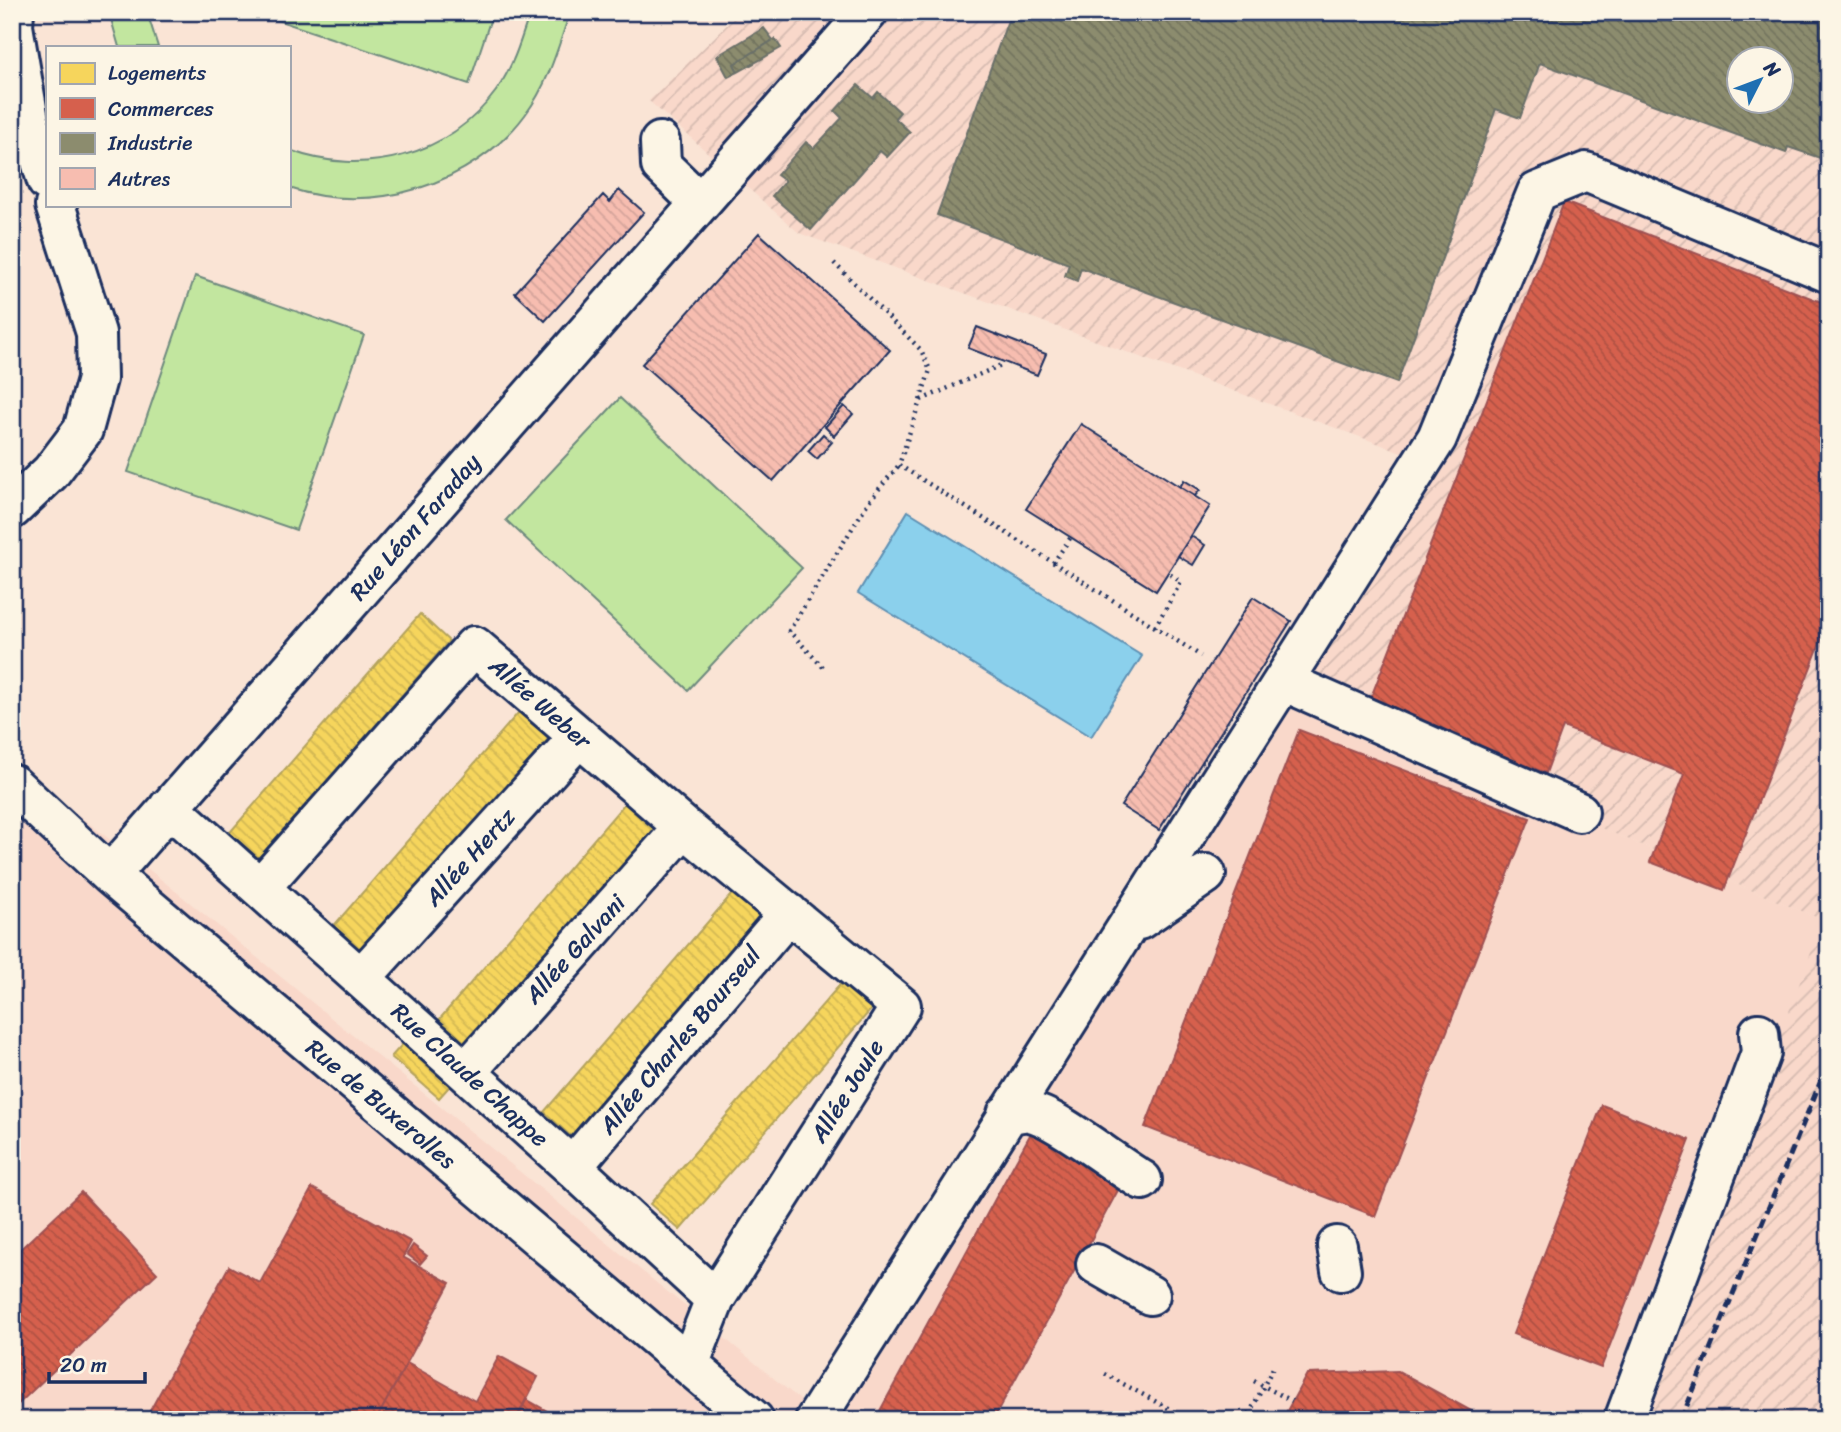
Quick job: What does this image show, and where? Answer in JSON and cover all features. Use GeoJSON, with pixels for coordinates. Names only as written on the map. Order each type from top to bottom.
{"type":"FeatureCollection","features":[{"type":"Feature","properties":{"kind":"street"},"geometry":{"type":"LineString","coordinates":[[14,12],[13,26],[30,126],[46,178]]}},
{"type":"Feature","properties":{"kind":"street","name":"Rue Léon Faraday"},"geometry":{"type":"LineString","coordinates":[[110,874],[868,12]]}},
{"type":"Feature","properties":{"kind":"street"},"geometry":{"type":"LineString","coordinates":[[660,142],[661,165],[710,192]]}},
{"type":"Feature","properties":{"kind":"street"},"geometry":{"type":"LineString","coordinates":[[815,1420],[1437,438],[1537,192],[1586,172],[1829,273]]}},
{"type":"Feature","properties":{"kind":"street"},"geometry":{"type":"LineString","coordinates":[[12,509],[51,472],[82,430],[97,379],[96,333],[55,206]]}},
{"type":"Feature","properties":{"kind":"street","name":"Allée Weber"},"geometry":{"type":"LineString","coordinates":[[260,888],[474,646],[684,827],[789,913]]}},
{"type":"Feature","properties":{"kind":"street"},"geometry":{"type":"LineString","coordinates":[[1283,681],[1578,812]]}},
{"type":"Feature","properties":{"kind":"street","name":"Allée Hertz"},"geometry":{"type":"LineString","coordinates":[[361,978],[579,737]]}},
{"type":"Feature","properties":{"kind":"street","name":"Rue de Buxerolles"},"geometry":{"type":"LineString","coordinates":[[12,784],[110,874],[746,1416]]}},
{"type":"Feature","properties":{"kind":"street","name":"Rue Claude Chappe"},"geometry":{"type":"LineString","coordinates":[[169,807],[572,1167],[715,1299]]}},
{"type":"Feature","properties":{"kind":"street","name":"Allée Galvani"},"geometry":{"type":"LineString","coordinates":[[466,1072],[684,827]]}},
{"type":"Feature","properties":{"kind":"street"},"geometry":{"type":"LineString","coordinates":[[1125,929],[1206,874]]}},
{"type":"Feature","properties":{"kind":"street","name":"Allée Charles Bourseul"},"geometry":{"type":"LineString","coordinates":[[572,1167],[789,913]]}},
{"type":"Feature","properties":{"kind":"street","name":"Allée Joule"},"geometry":{"type":"LineString","coordinates":[[715,1299],[901,1006],[789,913]]}},
{"type":"Feature","properties":{"kind":"street"},"geometry":{"type":"LineString","coordinates":[[1624,1420],[1761,1053],[1759,1033]]}},
{"type":"Feature","properties":{"kind":"street"},"geometry":{"type":"LineString","coordinates":[[1007,1114],[1030,1112],[1058,1125],[1142,1180]]}},
{"type":"Feature","properties":{"kind":"street"},"geometry":{"type":"LineString","coordinates":[[858,1351],[896,1331],[982,1205]]}},
{"type":"Feature","properties":{"kind":"street"},"geometry":{"type":"LineString","coordinates":[[1096,1264],[1150,1295]]}},
{"type":"Feature","properties":{"kind":"street"},"geometry":{"type":"LineString","coordinates":[[689,1365],[715,1299]]}},
{"type":"Feature","properties":{"kind":"path"},"geometry":{"type":"LineString","coordinates":[[822,667],[789,631],[869,501],[899,465],[930,370],[921,350],[834,263]]}},
{"type":"Feature","properties":{"kind":"path"},"geometry":{"type":"LineString","coordinates":[[920,401],[1000,365]]}},
{"type":"Feature","properties":{"kind":"path"},"geometry":{"type":"LineString","coordinates":[[899,465],[1201,656]]}},
{"type":"Feature","properties":{"kind":"path"},"geometry":{"type":"LineString","coordinates":[[1053,563],[1071,537]]}},
{"type":"Feature","properties":{"kind":"path"},"geometry":{"type":"LineString","coordinates":[[1155,627],[1181,582],[1167,573]]}},
{"type":"Feature","properties":{"kind":"path"},"geometry":{"type":"LineString","coordinates":[[1246,1420],[1273,1368]]}},
{"type":"Feature","properties":{"kind":"path"},"geometry":{"type":"LineString","coordinates":[[1105,1374],[1190,1420]]}},
{"type":"Feature","properties":{"kind":"path"},"geometry":{"type":"LineString","coordinates":[[1254,1381],[1292,1401]]}},
{"type":"Feature","properties":{"kind":"shaded area"},"geometry":{"type":"Polygon","coordinates":[[[740,12],[1829,12],[1829,1420],[1637,1420],[1823,920],[1260,687],[1407,454],[799,233],[649,101],[740,12]]]}},
{"type":"Feature","properties":{"kind":"shaded area"},"geometry":{"type":"Polygon","coordinates":[[[1260,687],[1824,920],[1637,1420],[12,1420],[12,764],[152,872],[809,1407],[1260,687]]]}},
{"type":"Feature","properties":{"kind":"green space"},"geometry":{"type":"Polygon","coordinates":[[[109,12],[147,12],[158,46],[119,46],[109,12]]]}},
{"type":"Feature","properties":{"kind":"green space"},"geometry":{"type":"Polygon","coordinates":[[[253,12],[493,12],[469,84],[253,12]]]}},
{"type":"Feature","properties":{"kind":"green space"},"geometry":{"type":"Polygon","coordinates":[[[530,12],[570,12],[552,66],[533,103],[503,139],[478,160],[419,188],[386,196],[321,196],[290,188],[290,150],[346,162],[375,161],[429,146],[454,132],[477,113],[496,91],[516,53],[530,12]]]}},
{"type":"Feature","properties":{"kind":"green space"},"geometry":{"type":"Polygon","coordinates":[[[195,276],[364,335],[296,530],[128,472],[195,276]]]}},
{"type":"Feature","properties":{"kind":"green space"},"geometry":{"type":"Polygon","coordinates":[[[620,398],[802,568],[688,690],[506,520],[620,398]]]}},
{"type":"Feature","properties":{"kind":"water"},"geometry":{"type":"Polygon","coordinates":[[[908,511],[1142,656],[1091,737],[858,593],[908,511]]]}},
{"type":"Feature","properties":{"kind":"building: Logements"},"geometry":{"type":"Polygon","coordinates":[[[420,614],[449,641],[255,864],[225,838],[420,614]]]}},
{"type":"Feature","properties":{"kind":"building: Logements"},"geometry":{"type":"Polygon","coordinates":[[[525,705],[555,731],[362,955],[331,929],[525,705]]]}},
{"type":"Feature","properties":{"kind":"building: Logements"},"geometry":{"type":"Polygon","coordinates":[[[631,796],[662,823],[468,1047],[438,1021],[631,796]]]}},
{"type":"Feature","properties":{"kind":"building: Logements"},"geometry":{"type":"Polygon","coordinates":[[[737,888],[768,915],[574,1139],[544,1112],[737,888]]]}},
{"type":"Feature","properties":{"kind":"building: Logements"},"geometry":{"type":"Polygon","coordinates":[[[844,980],[874,1006],[680,1230],[650,1204],[844,980]]]}},
{"type":"Feature","properties":{"kind":"building: Logements"},"geometry":{"type":"Polygon","coordinates":[[[408,1038],[455,1080],[439,1098],[391,1057],[408,1038]]]}},
{"type":"Feature","properties":{"kind":"building: Commerces"},"geometry":{"type":"Polygon","coordinates":[[[1564,202],[1829,305],[1829,620],[1724,890],[1650,862],[1684,774],[1563,727],[1546,773],[1368,705],[1564,202]]]}},
{"type":"Feature","properties":{"kind":"building: Commerces"},"geometry":{"type":"Polygon","coordinates":[[[1299,730],[1530,818],[1375,1216],[1145,1127],[1299,730]]]}},
{"type":"Feature","properties":{"kind":"building: Commerces"},"geometry":{"type":"Polygon","coordinates":[[[1602,1105],[1690,1140],[1601,1368],[1513,1334],[1602,1105]]]}},
{"type":"Feature","properties":{"kind":"building: Commerces"},"geometry":{"type":"Polygon","coordinates":[[[1031,1133],[1122,1183],[993,1420],[875,1420],[1031,1133]]]}},
{"type":"Feature","properties":{"kind":"building: Commerces"},"geometry":{"type":"Polygon","coordinates":[[[312,1188],[411,1242],[403,1257],[450,1283],[376,1420],[145,1420],[229,1266],[260,1283],[312,1188]]]}},
{"type":"Feature","properties":{"kind":"building: Commerces"},"geometry":{"type":"Polygon","coordinates":[[[81,1192],[157,1273],[12,1410],[12,1257],[81,1192]]]}},
{"type":"Feature","properties":{"kind":"building: Commerces"},"geometry":{"type":"Polygon","coordinates":[[[413,1245],[427,1256],[420,1264],[407,1254],[413,1245]]]}},
{"type":"Feature","properties":{"kind":"building: Commerces"},"geometry":{"type":"Polygon","coordinates":[[[499,1356],[538,1377],[516,1420],[376,1420],[407,1363],[475,1401],[499,1356]]]}},
{"type":"Feature","properties":{"kind":"building: Commerces"},"geometry":{"type":"Polygon","coordinates":[[[1398,1371],[1473,1412],[1469,1420],[1282,1420],[1307,1374],[1398,1371]]]}},
{"type":"Feature","properties":{"kind":"building: Commerces"},"geometry":{"type":"Polygon","coordinates":[[[526,1399],[563,1420],[516,1420],[526,1399]]]}},
{"type":"Feature","properties":{"kind":"building: Industrie"},"geometry":{"type":"Polygon","coordinates":[[[1011,12],[1829,12],[1829,161],[1788,147],[1786,153],[1540,63],[1520,118],[1496,109],[1397,383],[1081,268],[1077,281],[1065,276],[1069,264],[937,215],[1011,12]]]}},
{"type":"Feature","properties":{"kind":"building: Industrie"},"geometry":{"type":"Polygon","coordinates":[[[764,28],[773,40],[734,64],[738,72],[728,77],[717,56],[764,28]]]}},
{"type":"Feature","properties":{"kind":"building: Industrie"},"geometry":{"type":"Polygon","coordinates":[[[775,39],[781,48],[738,72],[734,64],[775,39]]]}},
{"type":"Feature","properties":{"kind":"building: Industrie"},"geometry":{"type":"Polygon","coordinates":[[[858,85],[873,98],[878,92],[900,112],[895,118],[910,132],[887,157],[880,151],[811,230],[772,196],[785,181],[777,175],[806,142],[814,148],[842,118],[835,111],[858,85]]]}},
{"type":"Feature","properties":{"kind":"building: Autres"},"geometry":{"type":"Polygon","coordinates":[[[619,190],[644,212],[545,321],[515,293],[603,195],[610,202],[619,190]]]}},
{"type":"Feature","properties":{"kind":"building: Autres"},"geometry":{"type":"Polygon","coordinates":[[[759,233],[890,350],[773,481],[642,364],[759,233]]]}},
{"type":"Feature","properties":{"kind":"building: Autres"},"geometry":{"type":"Polygon","coordinates":[[[977,327],[1046,354],[1037,375],[968,348],[977,327]]]}},
{"type":"Feature","properties":{"kind":"building: Autres"},"geometry":{"type":"Polygon","coordinates":[[[844,406],[853,414],[834,436],[825,427],[844,406]]]}},
{"type":"Feature","properties":{"kind":"building: Autres"},"geometry":{"type":"Polygon","coordinates":[[[1081,424],[1210,506],[1156,591],[1026,509],[1081,424]]]}},
{"type":"Feature","properties":{"kind":"building: Autres"},"geometry":{"type":"Polygon","coordinates":[[[823,434],[832,442],[817,459],[808,451],[823,434]]]}},
{"type":"Feature","properties":{"kind":"building: Autres"},"geometry":{"type":"Polygon","coordinates":[[[1184,480],[1200,490],[1195,496],[1180,487],[1184,480]]]}},
{"type":"Feature","properties":{"kind":"building: Autres"},"geometry":{"type":"Polygon","coordinates":[[[1191,536],[1205,545],[1193,565],[1178,556],[1191,536]]]}},
{"type":"Feature","properties":{"kind":"building: Autres"},"geometry":{"type":"Polygon","coordinates":[[[1253,597],[1291,621],[1159,830],[1121,806],[1253,597]]]}},
{"type":"Feature","properties":{"kind":"railway"},"geometry":{"type":"LineString","coordinates":[[1681,1420],[1829,1061]]}}]}
